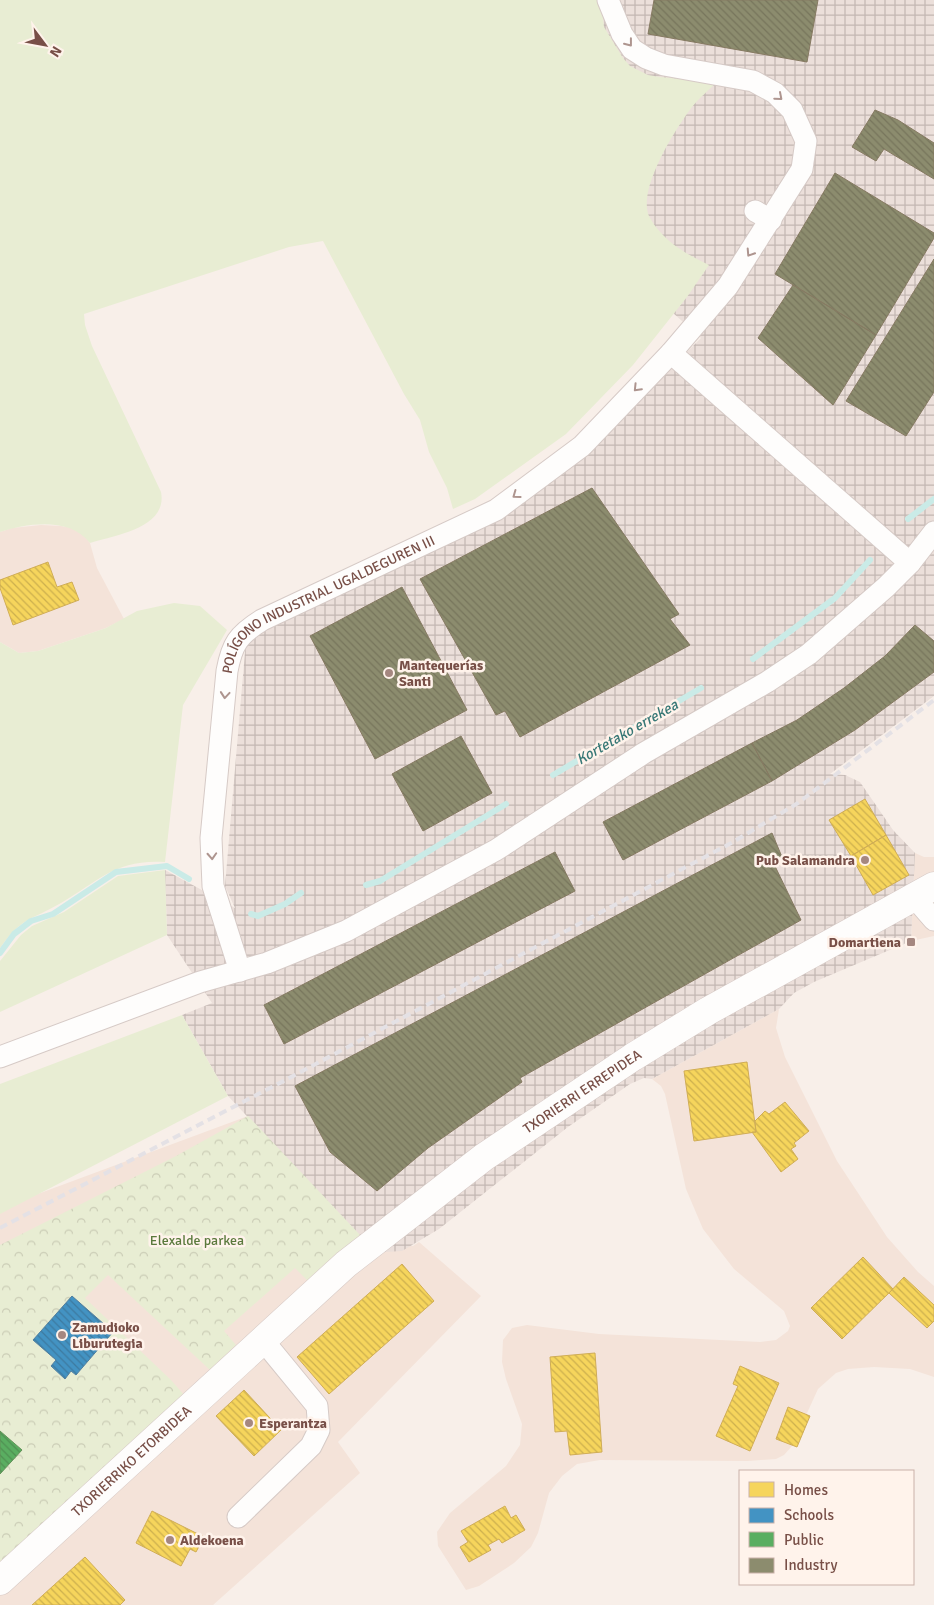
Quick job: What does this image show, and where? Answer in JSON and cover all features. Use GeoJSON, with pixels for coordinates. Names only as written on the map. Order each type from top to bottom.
{"type":"FeatureCollection","features":[{"type":"Feature","properties":{"kind":"street","name":"POLÍGONO INDUSTRIAL UGALDEGUREN III"},"geometry":{"type":"LineString","coordinates":[[240,971],[214,886],[211,838],[227,671],[231,649],[244,631],[262,620],[496,510],[582,446],[671,353],[728,286],[763,216],[802,169],[806,141],[792,110],[775,93],[753,81],[664,65],[646,58],[632,49],[622,34],[608,0]]}},
{"type":"Feature","properties":{"kind":"street"},"geometry":{"type":"LineString","coordinates":[[671,353],[910,563]]}},
{"type":"Feature","properties":{"kind":"street"},"geometry":{"type":"LineString","coordinates":[[0,1057],[200,982],[267,963],[346,931],[496,850],[644,753],[767,682],[809,654],[886,587],[910,563],[934,532]]}},
{"type":"Feature","properties":{"kind":"street"},"geometry":{"type":"LineString","coordinates":[[924,892],[934,920]]}},
{"type":"Feature","properties":{"kind":"street","name":"TXORIERRI ERREPIDEA"},"geometry":{"type":"LineString","coordinates":[[262,1339],[346,1264],[484,1156],[560,1104],[708,1011],[924,892]]}},
{"type":"Feature","properties":{"kind":"street"},"geometry":{"type":"LineString","coordinates":[[238,1517],[311,1446],[319,1430],[317,1406],[262,1339]]}},
{"type":"Feature","properties":{"kind":"street","name":"TXORIERRIKO ETORBIDEA"},"geometry":{"type":"LineString","coordinates":[[0,1581],[107,1485],[262,1339]]}},
{"type":"Feature","properties":{"kind":"shaded area"},"geometry":{"type":"Polygon","coordinates":[[[596,0],[934,0],[934,696],[830,774],[845,775],[860,782],[893,830],[915,853],[911,941],[814,982],[794,993],[779,1009],[652,1079],[644,1078],[630,1084],[568,1127],[439,1229],[402,1251],[385,1252],[360,1236],[228,1096],[182,1015],[212,1003],[167,935],[165,870],[235,908],[225,886],[246,640],[400,565],[596,443],[701,338],[663,304],[596,0]]]}},
{"type":"Feature","properties":{"kind":"shaded area"},"geometry":{"type":"Polygon","coordinates":[[[41,525],[72,528],[85,536],[90,543],[97,568],[124,619],[106,628],[38,651],[19,653],[0,642],[0,532],[12,528],[41,525]]]}},
{"type":"Feature","properties":{"kind":"shaded area"},"geometry":{"type":"Polygon","coordinates":[[[915,853],[924,857],[934,857],[934,936],[911,941],[915,853]]]}},
{"type":"Feature","properties":{"kind":"shaded area"},"geometry":{"type":"Polygon","coordinates":[[[779,1009],[776,1028],[785,1057],[837,1161],[887,1237],[918,1272],[934,1286],[934,1377],[910,1369],[874,1367],[848,1369],[836,1373],[818,1389],[792,1446],[784,1455],[776,1459],[748,1461],[600,1460],[577,1464],[562,1476],[549,1493],[538,1533],[531,1547],[514,1563],[479,1586],[466,1590],[438,1546],[437,1532],[450,1513],[506,1466],[520,1445],[522,1424],[502,1362],[503,1340],[512,1328],[527,1325],[599,1334],[760,1342],[776,1340],[788,1331],[790,1326],[784,1311],[734,1269],[703,1229],[686,1189],[665,1094],[661,1086],[652,1079],[779,1009]]]}},
{"type":"Feature","properties":{"kind":"shaded area"},"geometry":{"type":"Polygon","coordinates":[[[248,1116],[361,1236],[413,1246],[419,1242],[481,1296],[338,1442],[360,1473],[213,1605],[0,1605],[0,1208],[248,1116]]]}},
{"type":"Feature","properties":{"kind":"green space"},"geometry":{"type":"Polygon","coordinates":[[[0,0],[601,0],[604,27],[630,66],[648,75],[717,82],[692,107],[668,144],[652,177],[647,207],[650,218],[661,234],[684,251],[709,265],[687,297],[633,365],[566,434],[475,499],[453,509],[447,488],[429,452],[420,420],[404,394],[323,241],[289,247],[84,314],[85,325],[92,346],[161,492],[161,504],[156,514],[138,528],[90,543],[82,535],[71,529],[48,524],[23,526],[0,532],[0,0]]]}},
{"type":"Feature","properties":{"kind":"green space"},"geometry":{"type":"Polygon","coordinates":[[[174,603],[200,606],[227,630],[183,705],[165,862],[134,864],[109,873],[61,903],[21,924],[0,948],[0,642],[19,653],[38,651],[106,628],[137,611],[174,603]]]}},
{"type":"Feature","properties":{"kind":"green space"},"geometry":{"type":"Polygon","coordinates":[[[165,870],[167,935],[0,1012],[0,961],[21,935],[32,926],[64,912],[118,876],[165,870]]]}},
{"type":"Feature","properties":{"kind":"green space"},"geometry":{"type":"Polygon","coordinates":[[[182,1015],[228,1096],[0,1214],[0,1084],[182,1015]]]}},
{"type":"Feature","properties":{"kind":"green space","name":"Elexalde parkea"},"geometry":{"type":"Polygon","coordinates":[[[248,1116],[361,1236],[308,1281],[295,1268],[224,1331],[236,1345],[210,1370],[108,1275],[85,1298],[171,1380],[185,1396],[0,1567],[0,1474],[22,1450],[0,1431],[0,1245],[176,1156],[248,1116]]]}},
{"type":"Feature","properties":{"kind":"building: Homes"},"geometry":{"type":"Polygon","coordinates":[[[48,562],[57,587],[72,582],[79,600],[13,625],[0,588],[0,580],[48,562]]]}},
{"type":"Feature","properties":{"kind":"building: Homes"},"geometry":{"type":"Polygon","coordinates":[[[865,799],[886,835],[851,856],[829,820],[865,799]]]}},
{"type":"Feature","properties":{"kind":"building: Homes"},"geometry":{"type":"Polygon","coordinates":[[[886,835],[909,875],[873,895],[851,856],[886,835]]]}},
{"type":"Feature","properties":{"kind":"building: Homes"},"geometry":{"type":"Polygon","coordinates":[[[747,1062],[756,1132],[694,1141],[684,1071],[747,1062]]]}},
{"type":"Feature","properties":{"kind":"building: Homes"},"geometry":{"type":"Polygon","coordinates":[[[785,1102],[809,1131],[794,1143],[796,1146],[791,1149],[798,1159],[781,1172],[752,1132],[756,1132],[755,1121],[765,1111],[769,1114],[785,1102]]]}},
{"type":"Feature","properties":{"kind":"building: Homes"},"geometry":{"type":"Polygon","coordinates":[[[863,1257],[893,1289],[842,1339],[811,1308],[863,1257]]]}},
{"type":"Feature","properties":{"kind":"building: Homes"},"geometry":{"type":"Polygon","coordinates":[[[402,1264],[434,1301],[329,1394],[297,1357],[402,1264]]]}},
{"type":"Feature","properties":{"kind":"building: Homes"},"geometry":{"type":"Polygon","coordinates":[[[904,1277],[934,1305],[934,1321],[927,1328],[889,1293],[904,1277]]]}},
{"type":"Feature","properties":{"kind":"building: Homes"},"geometry":{"type":"Polygon","coordinates":[[[595,1353],[602,1452],[570,1455],[567,1431],[555,1432],[550,1357],[595,1353]]]}},
{"type":"Feature","properties":{"kind":"building: Homes"},"geometry":{"type":"Polygon","coordinates":[[[740,1366],[779,1383],[750,1451],[716,1436],[738,1386],[733,1384],[740,1366]]]}},
{"type":"Feature","properties":{"kind":"building: Homes","name":"Esperantza"},"geometry":{"type":"Polygon","coordinates":[[[244,1390],[281,1430],[254,1456],[216,1416],[244,1390]]]}},
{"type":"Feature","properties":{"kind":"building: Homes"},"geometry":{"type":"Polygon","coordinates":[[[788,1407],[810,1416],[797,1447],[776,1439],[788,1407]]]}},
{"type":"Feature","properties":{"kind":"building: Homes"},"geometry":{"type":"Polygon","coordinates":[[[505,1506],[511,1518],[516,1515],[525,1530],[502,1543],[499,1539],[488,1545],[491,1550],[469,1562],[460,1547],[468,1542],[461,1531],[505,1506]]]}},
{"type":"Feature","properties":{"kind":"building: Homes","name":"Aldekoena"},"geometry":{"type":"Polygon","coordinates":[[[152,1511],[204,1537],[196,1552],[190,1549],[181,1566],[136,1543],[152,1511]]]}},
{"type":"Feature","properties":{"kind":"building: Homes"},"geometry":{"type":"Polygon","coordinates":[[[85,1557],[125,1600],[120,1605],[32,1605],[85,1557]]]}},
{"type":"Feature","properties":{"kind":"building: Schools"},"geometry":{"type":"Polygon","coordinates":[[[72,1296],[113,1332],[76,1375],[71,1371],[65,1379],[51,1366],[56,1360],[33,1340],[72,1296]]]}},
{"type":"Feature","properties":{"kind":"building: Public"},"geometry":{"type":"Polygon","coordinates":[[[0,1431],[22,1450],[0,1474],[0,1431]]]}},
{"type":"Feature","properties":{"kind":"building: Industry"},"geometry":{"type":"Polygon","coordinates":[[[654,0],[818,0],[807,62],[648,34],[654,0]]]}},
{"type":"Feature","properties":{"kind":"building: Industry"},"geometry":{"type":"Polygon","coordinates":[[[875,110],[898,120],[934,143],[934,179],[884,149],[876,161],[852,147],[875,110]]]}},
{"type":"Feature","properties":{"kind":"building: Industry"},"geometry":{"type":"Polygon","coordinates":[[[835,173],[934,233],[934,238],[876,335],[775,274],[835,173]]]}},
{"type":"Feature","properties":{"kind":"building: Industry"},"geometry":{"type":"Polygon","coordinates":[[[934,259],[934,392],[906,436],[846,401],[934,259]]]}},
{"type":"Feature","properties":{"kind":"building: Industry"},"geometry":{"type":"Polygon","coordinates":[[[793,285],[876,335],[833,405],[758,338],[793,285]]]}},
{"type":"Feature","properties":{"kind":"building: Industry"},"geometry":{"type":"Polygon","coordinates":[[[592,488],[679,614],[670,619],[690,645],[520,737],[505,711],[496,715],[420,579],[592,488]]]}},
{"type":"Feature","properties":{"kind":"building: Industry","name":"Mantequerías Santi"},"geometry":{"type":"Polygon","coordinates":[[[402,587],[467,710],[375,759],[310,636],[402,587]]]}},
{"type":"Feature","properties":{"kind":"building: Industry"},"geometry":{"type":"Polygon","coordinates":[[[915,625],[934,641],[934,672],[855,730],[772,781],[752,743],[797,720],[844,688],[885,656],[915,625]]]}},
{"type":"Feature","properties":{"kind":"building: Industry"},"geometry":{"type":"Polygon","coordinates":[[[461,736],[492,793],[423,831],[392,774],[461,736]]]}},
{"type":"Feature","properties":{"kind":"building: Industry"},"geometry":{"type":"Polygon","coordinates":[[[752,743],[772,781],[623,860],[603,822],[752,743]]]}},
{"type":"Feature","properties":{"kind":"building: Industry"},"geometry":{"type":"Polygon","coordinates":[[[772,833],[782,857],[773,862],[801,920],[520,1078],[522,1082],[428,1148],[377,1191],[330,1152],[295,1086],[772,833]]]}},
{"type":"Feature","properties":{"kind":"building: Industry"},"geometry":{"type":"Polygon","coordinates":[[[555,852],[575,891],[284,1044],[264,1005],[555,852]]]}},
{"type":"Feature","properties":{"kind":"waterway","name":"Kortetako errekea"},"geometry":{"type":"LineString","coordinates":[[908,519],[934,499]]}},
{"type":"Feature","properties":{"kind":"waterway","name":"Kortetako errekea"},"geometry":{"type":"LineString","coordinates":[[753,659],[835,598],[870,560]]}},
{"type":"Feature","properties":{"kind":"waterway","name":"Kortetako errekea"},"geometry":{"type":"LineString","coordinates":[[553,775],[701,688]]}},
{"type":"Feature","properties":{"kind":"waterway","name":"Kortetako errekea"},"geometry":{"type":"LineString","coordinates":[[366,885],[380,881],[506,804]]}},
{"type":"Feature","properties":{"kind":"waterway","name":"Kortetako errekea"},"geometry":{"type":"LineString","coordinates":[[0,953],[14,934],[31,921],[53,914],[116,872],[167,866],[189,879]]}},
{"type":"Feature","properties":{"kind":"waterway","name":"Kortetako errekea"},"geometry":{"type":"LineString","coordinates":[[251,914],[258,916],[285,904],[301,893]]}},
{"type":"Feature","properties":{"kind":"railway"},"geometry":{"type":"LineString","coordinates":[[0,1228],[295,1075],[733,842],[798,803],[934,700]]}},
{"type":"Feature","properties":{"kind":"place","name":"Mantequerías Santi"},"geometry":{"type":"Point","coordinates":[389,673]}},
{"type":"Feature","properties":{"kind":"place","name":"Pub Salamandra"},"geometry":{"type":"Point","coordinates":[865,860]}},
{"type":"Feature","properties":{"kind":"place","name":"Domartiena"},"geometry":{"type":"Point","coordinates":[911,942]}},
{"type":"Feature","properties":{"kind":"place","name":"Zamudioko Liburutegia"},"geometry":{"type":"Point","coordinates":[62,1335]}},
{"type":"Feature","properties":{"kind":"place","name":"Esperantza"},"geometry":{"type":"Point","coordinates":[249,1423]}},
{"type":"Feature","properties":{"kind":"place","name":"Aldekoena"},"geometry":{"type":"Point","coordinates":[170,1540]}}]}
